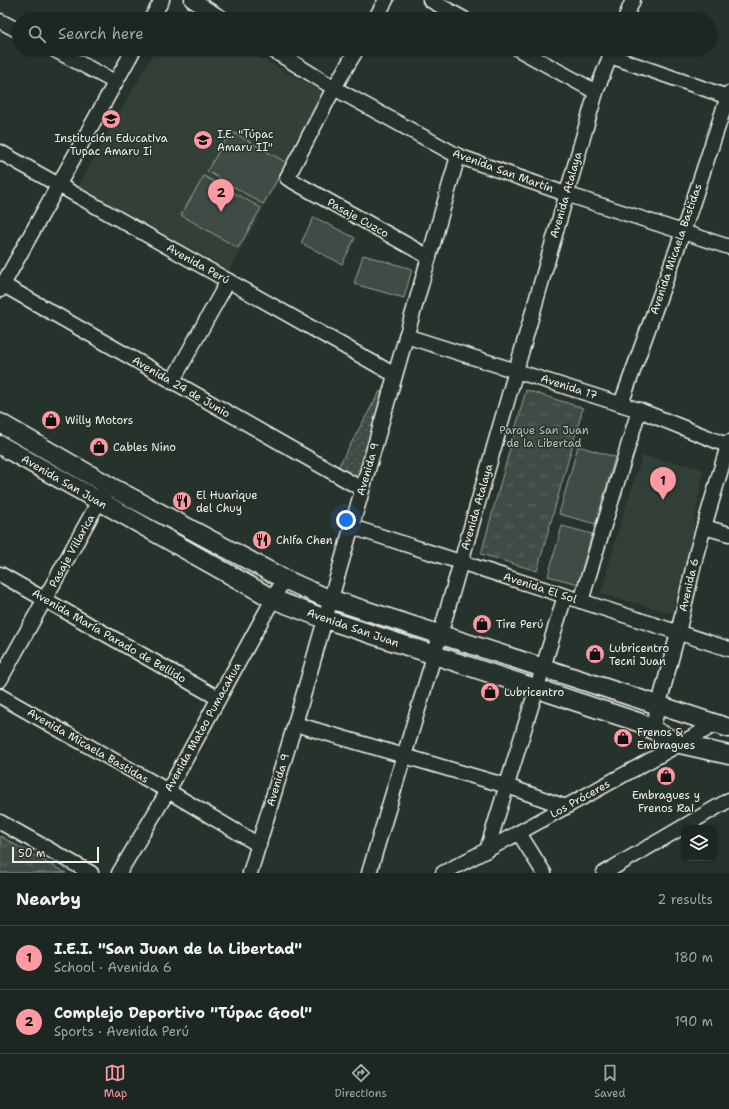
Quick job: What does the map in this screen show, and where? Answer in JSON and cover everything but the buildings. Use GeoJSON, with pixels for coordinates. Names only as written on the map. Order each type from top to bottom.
{"type":"FeatureCollection","features":[{"type":"Feature","properties":{"kind":"main road","name":"Avenida San Juan"},"geometry":{"type":"LineString","coordinates":[[0,423],[108,485],[284,579],[331,600],[723,726]]}},
{"type":"Feature","properties":{"kind":"main road","name":"Avenida San Juan"},"geometry":{"type":"LineString","coordinates":[[0,445],[273,599],[325,619],[434,656],[638,722],[680,744],[729,755]]}},
{"type":"Feature","properties":{"kind":"street"},"geometry":{"type":"LineString","coordinates":[[155,12],[162,0]]}},
{"type":"Feature","properties":{"kind":"street"},"geometry":{"type":"LineString","coordinates":[[192,0],[212,12]]}},
{"type":"Feature","properties":{"kind":"street"},"geometry":{"type":"LineString","coordinates":[[379,12],[386,0]]}},
{"type":"Feature","properties":{"kind":"street"},"geometry":{"type":"LineString","coordinates":[[430,0],[451,12]]}},
{"type":"Feature","properties":{"kind":"street"},"geometry":{"type":"LineString","coordinates":[[628,12],[633,0]]}},
{"type":"Feature","properties":{"kind":"street"},"geometry":{"type":"LineString","coordinates":[[0,21],[12,27]]}},
{"type":"Feature","properties":{"kind":"street"},"geometry":{"type":"LineString","coordinates":[[66,56],[115,82]]}},
{"type":"Feature","properties":{"kind":"street"},"geometry":{"type":"LineString","coordinates":[[1,286],[59,186],[130,56]]}},
{"type":"Feature","properties":{"kind":"street","name":"Avenida San Martín"},"geometry":{"type":"LineString","coordinates":[[282,56],[334,88],[458,156],[566,194],[729,247]]}},
{"type":"Feature","properties":{"kind":"street"},"geometry":{"type":"LineString","coordinates":[[334,88],[353,56]]}},
{"type":"Feature","properties":{"kind":"street"},"geometry":{"type":"LineString","coordinates":[[531,56],[596,92]]}},
{"type":"Feature","properties":{"kind":"street","name":"Avenida Atalaya"},"geometry":{"type":"LineString","coordinates":[[369,873],[434,656],[596,92],[610,56]]}},
{"type":"Feature","properties":{"kind":"street"},"geometry":{"type":"LineString","coordinates":[[623,56],[728,95]]}},
{"type":"Feature","properties":{"kind":"street","name":"Pasaje Cuzco"},"geometry":{"type":"LineString","coordinates":[[334,88],[287,178],[429,257]]}},
{"type":"Feature","properties":{"kind":"street","name":"Avenida Micaela Bastidas"},"geometry":{"type":"LineString","coordinates":[[621,404],[683,232],[728,95]]}},
{"type":"Feature","properties":{"kind":"street","name":"Avenida Perú"},"geometry":{"type":"LineString","coordinates":[[0,152],[395,375]]}},
{"type":"Feature","properties":{"kind":"street","name":"Avenida 9"},"geometry":{"type":"LineString","coordinates":[[250,873],[331,600],[458,156]]}},
{"type":"Feature","properties":{"kind":"street"},"geometry":{"type":"LineString","coordinates":[[172,382],[228,281]]}},
{"type":"Feature","properties":{"kind":"street","name":"Avenida 24 de Junio"},"geometry":{"type":"LineString","coordinates":[[1,286],[362,489]]}},
{"type":"Feature","properties":{"kind":"street","name":"Avenida 17"},"geometry":{"type":"LineString","coordinates":[[406,336],[639,410],[729,444]]}},
{"type":"Feature","properties":{"kind":"street"},"geometry":{"type":"LineString","coordinates":[[581,601],[639,410]]}},
{"type":"Feature","properties":{"kind":"street","name":"Avenida 6"},"geometry":{"type":"LineString","coordinates":[[652,730],[704,527],[729,444]]}},
{"type":"Feature","properties":{"kind":"street","name":"Pasaje Villarica"},"geometry":{"type":"LineString","coordinates":[[0,680],[108,485]]}},
{"type":"Feature","properties":{"kind":"street","name":"Avenida El Sol"},"geometry":{"type":"LineString","coordinates":[[352,527],[729,649]]}},
{"type":"Feature","properties":{"kind":"street"},"geometry":{"type":"LineString","coordinates":[[704,527],[729,534]]}},
{"type":"Feature","properties":{"kind":"street","name":"Avenida María Parado de Bellido"},"geometry":{"type":"LineString","coordinates":[[0,574],[218,698]]}},
{"type":"Feature","properties":{"kind":"street","name":"Avenida Mateo Pumacahua"},"geometry":{"type":"LineString","coordinates":[[119,873],[168,791],[284,579]]}},
{"type":"Feature","properties":{"kind":"street"},"geometry":{"type":"LineString","coordinates":[[487,850],[565,596]]}},
{"type":"Feature","properties":{"kind":"street","name":"Avenida Micaela Bastidas"},"geometry":{"type":"LineString","coordinates":[[0,696],[168,791],[259,845]]}},
{"type":"Feature","properties":{"kind":"street"},"geometry":{"type":"LineString","coordinates":[[295,724],[507,786],[566,807]]}},
{"type":"Feature","properties":{"kind":"street","name":"Los Próceres"},"geometry":{"type":"LineString","coordinates":[[443,873],[519,833],[680,744],[723,726]]}},
{"type":"Feature","properties":{"kind":"street"},"geometry":{"type":"LineString","coordinates":[[604,873],[729,800]]}},
{"type":"Feature","properties":{"kind":"street"},"geometry":{"type":"LineString","coordinates":[[0,822],[92,873]]}},
{"type":"Feature","properties":{"kind":"street"},"geometry":{"type":"LineString","coordinates":[[519,833],[544,873]]}},
{"type":"Feature","properties":{"kind":"shaded area","name":"I.E. \"Túpac Amaru II\""},"geometry":{"type":"Polygon","coordinates":[[[152,56],[257,56],[327,94],[229,270],[78,186],[152,56]]]}},
{"type":"Feature","properties":{"kind":"shaded area"},"geometry":{"type":"Polygon","coordinates":[[[642,456],[704,469],[689,550],[672,613],[601,594],[618,531],[642,456]]]}},
{"type":"Feature","properties":{"kind":"green space"},"geometry":{"type":"Polygon","coordinates":[[[231,131],[287,163],[263,204],[207,171],[231,131]]]}},
{"type":"Feature","properties":{"kind":"green space"},"geometry":{"type":"Polygon","coordinates":[[[204,176],[261,208],[238,248],[181,215],[204,176]]]}},
{"type":"Feature","properties":{"kind":"green space"},"geometry":{"type":"Polygon","coordinates":[[[314,217],[355,238],[342,264],[301,243],[314,217]]]}},
{"type":"Feature","properties":{"kind":"green space"},"geometry":{"type":"Polygon","coordinates":[[[363,255],[412,269],[404,298],[354,284],[363,255]]]}},
{"type":"Feature","properties":{"kind":"green space","name":"Parque San Juan de la Libertad"},"geometry":{"type":"Polygon","coordinates":[[[526,390],[583,408],[537,571],[481,554],[526,390]]]}},
{"type":"Feature","properties":{"kind":"green space"},"geometry":{"type":"Polygon","coordinates":[[[380,391],[384,393],[360,471],[356,475],[352,475],[338,467],[380,391]]]}},
{"type":"Feature","properties":{"kind":"green space"},"geometry":{"type":"Polygon","coordinates":[[[578,446],[615,457],[596,524],[559,514],[578,446]]]}},
{"type":"Feature","properties":{"kind":"green space"},"geometry":{"type":"Polygon","coordinates":[[[562,526],[592,534],[578,584],[548,576],[562,526]]]}},
{"type":"Feature","properties":{"kind":"green space"},"geometry":{"type":"Polygon","coordinates":[[[0,836],[66,873],[0,873],[0,836]]]}},
{"type":"Feature","properties":{"kind":"place","name":"Institución Educativa Tupac Amaru Ii"},"geometry":{"type":"Point","coordinates":[111,119]}},
{"type":"Feature","properties":{"kind":"place","name":"I.E. \"Túpac Amaru II\""},"geometry":{"type":"Point","coordinates":[203,140]}},
{"type":"Feature","properties":{"kind":"place","name":"Complejo Deportivo \"Túpac Gool\""},"geometry":{"type":"Point","coordinates":[221,212]}},
{"type":"Feature","properties":{"kind":"place","name":"Willy Motors"},"geometry":{"type":"Point","coordinates":[51,420]}},
{"type":"Feature","properties":{"kind":"place","name":"Cables Nino"},"geometry":{"type":"Point","coordinates":[99,447]}},
{"type":"Feature","properties":{"kind":"place","name":"I.E.I. \"San Juan de la Libertad\""},"geometry":{"type":"Point","coordinates":[663,500]}},
{"type":"Feature","properties":{"kind":"place","name":"El Huarique del Chuy"},"geometry":{"type":"Point","coordinates":[182,501]}},
{"type":"Feature","properties":{"kind":"place","name":"Chifa Chen"},"geometry":{"type":"Point","coordinates":[262,540]}},
{"type":"Feature","properties":{"kind":"place","name":"Tire Perú"},"geometry":{"type":"Point","coordinates":[482,624]}},
{"type":"Feature","properties":{"kind":"place","name":"Lubricentro Tecni Juan"},"geometry":{"type":"Point","coordinates":[595,654]}},
{"type":"Feature","properties":{"kind":"place","name":"Lubricentro"},"geometry":{"type":"Point","coordinates":[490,692]}},
{"type":"Feature","properties":{"kind":"place","name":"Frenos & Embragues"},"geometry":{"type":"Point","coordinates":[623,738]}},
{"type":"Feature","properties":{"kind":"place","name":"Embragues y Frenos Rai"},"geometry":{"type":"Point","coordinates":[666,776]}}]}
